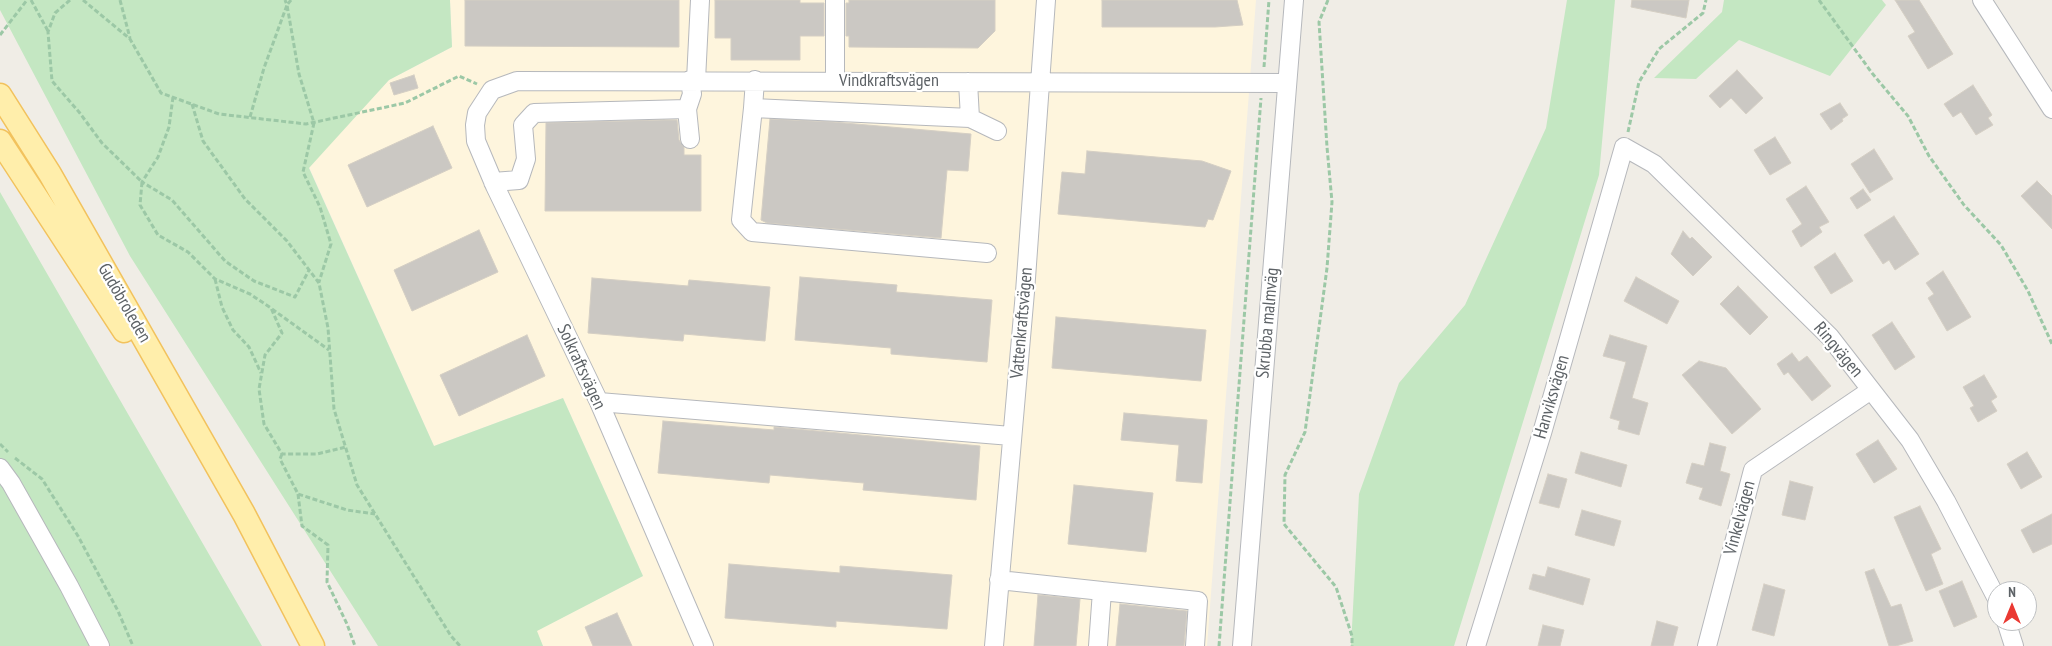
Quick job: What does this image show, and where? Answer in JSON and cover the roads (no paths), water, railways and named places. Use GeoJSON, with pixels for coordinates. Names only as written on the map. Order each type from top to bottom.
{"type":"FeatureCollection","features":[{"type":"Feature","properties":{"kind":"main road","name":"Gudöbroleden"},"geometry":{"type":"LineString","coordinates":[[0,95],[50,174],[244,514],[313,646]]}},
{"type":"Feature","properties":{"kind":"main road","name":"Gudöbroleden"},"geometry":{"type":"LineString","coordinates":[[0,141],[244,514]]}},
{"type":"Feature","properties":{"kind":"street"},"geometry":{"type":"LineString","coordinates":[[690,139],[687,109],[692,94],[700,0]]}},
{"type":"Feature","properties":{"kind":"street"},"geometry":{"type":"LineString","coordinates":[[835,0],[835,81]]}},
{"type":"Feature","properties":{"kind":"street","name":"Vattenkraftsvägen"},"geometry":{"type":"LineString","coordinates":[[994,646],[1025,292],[1046,0]]}},
{"type":"Feature","properties":{"kind":"street","name":"Skrubba malmväg"},"geometry":{"type":"LineString","coordinates":[[1242,646],[1294,0]]}},
{"type":"Feature","properties":{"kind":"street"},"geometry":{"type":"LineString","coordinates":[[1982,0],[2052,109]]}},
{"type":"Feature","properties":{"kind":"street","name":"Vindkraftsvägen"},"geometry":{"type":"LineString","coordinates":[[492,90],[518,80],[1287,84]]}},
{"type":"Feature","properties":{"kind":"street"},"geometry":{"type":"LineString","coordinates":[[755,80],[741,220],[752,232],[988,253]]}},
{"type":"Feature","properties":{"kind":"street"},"geometry":{"type":"LineString","coordinates":[[968,82],[970,118]]}},
{"type":"Feature","properties":{"kind":"street","name":"Solkraftsvägen"},"geometry":{"type":"LineString","coordinates":[[492,90],[477,113],[474,125],[476,141],[493,182],[599,402],[704,646]]}},
{"type":"Feature","properties":{"kind":"street"},"geometry":{"type":"LineString","coordinates":[[753,108],[970,118],[997,131]]}},
{"type":"Feature","properties":{"kind":"street"},"geometry":{"type":"LineString","coordinates":[[493,182],[519,180],[526,160],[523,125],[534,113],[687,109]]}},
{"type":"Feature","properties":{"kind":"street","name":"Ringvägen"},"geometry":{"type":"LineString","coordinates":[[1624,147],[1654,164],[1824,331],[1910,440],[1946,502],[1988,581]]}},
{"type":"Feature","properties":{"kind":"street","name":"Hanviksvägen"},"geometry":{"type":"LineString","coordinates":[[1476,646],[1542,433],[1624,147]]}},
{"type":"Feature","properties":{"kind":"street","name":"Vinkelvägen"},"geometry":{"type":"LineString","coordinates":[[1707,646],[1753,470],[1871,390]]}},
{"type":"Feature","properties":{"kind":"street"},"geometry":{"type":"LineString","coordinates":[[599,402],[1011,436]]}},
{"type":"Feature","properties":{"kind":"street"},"geometry":{"type":"LineString","coordinates":[[0,468],[11,483],[69,586],[100,646]]}},
{"type":"Feature","properties":{"kind":"street"},"geometry":{"type":"LineString","coordinates":[[999,580],[1198,601],[1195,646]]}},
{"type":"Feature","properties":{"kind":"street"},"geometry":{"type":"LineString","coordinates":[[1098,646],[1102,591]]}},
{"type":"Feature","properties":{"kind":"street"},"geometry":{"type":"LineString","coordinates":[[2009,631],[2014,646]]}}]}
